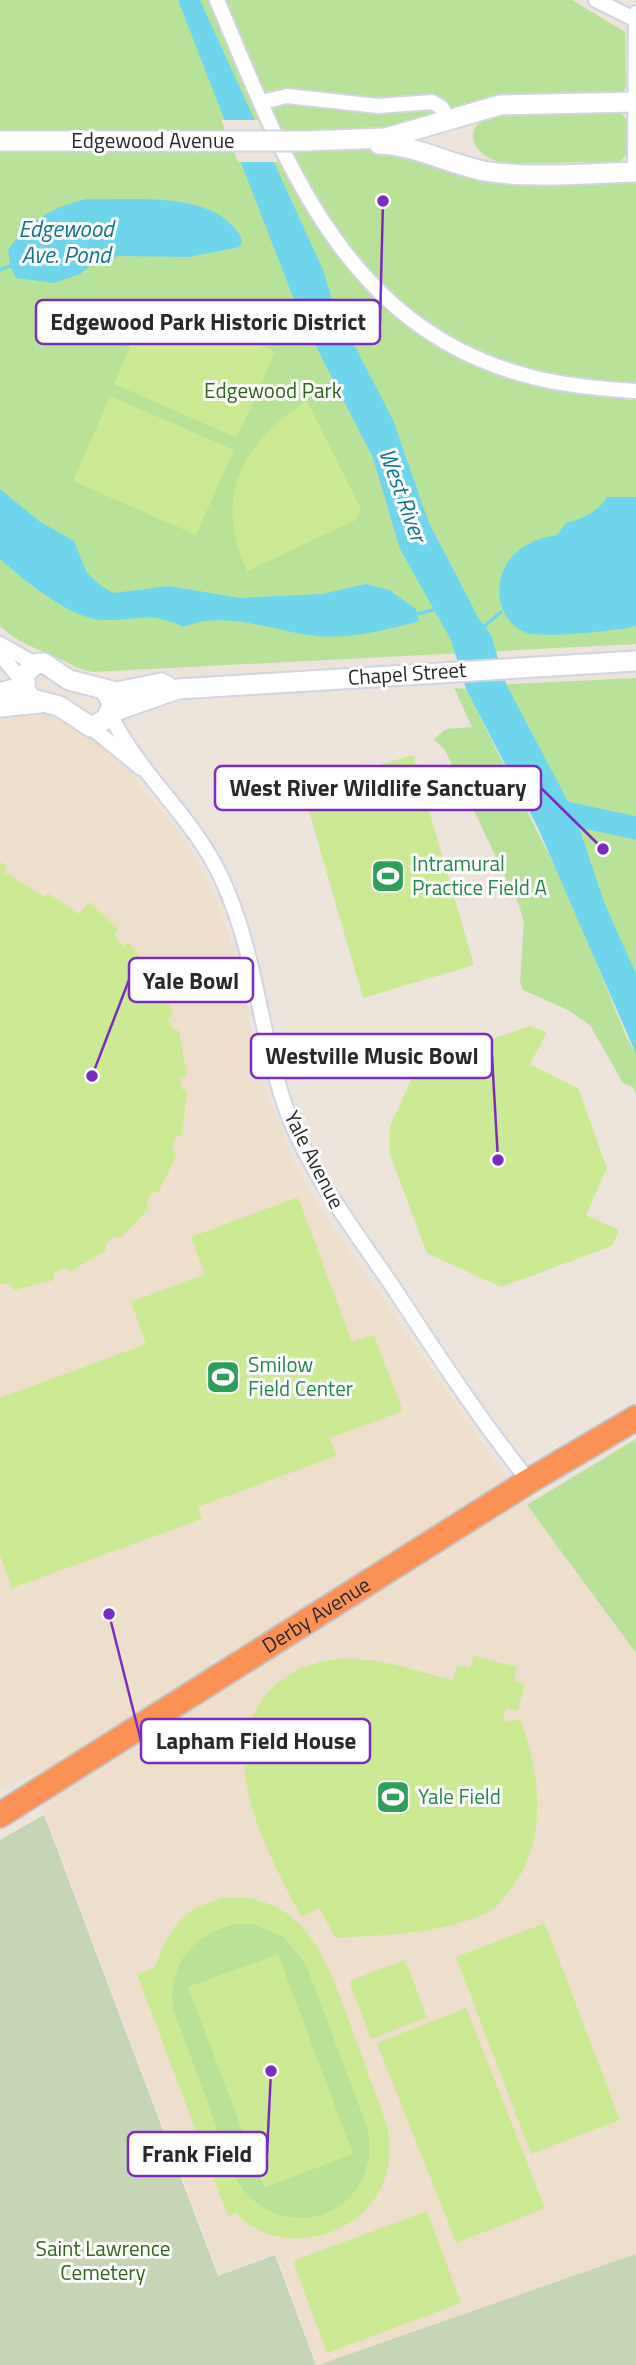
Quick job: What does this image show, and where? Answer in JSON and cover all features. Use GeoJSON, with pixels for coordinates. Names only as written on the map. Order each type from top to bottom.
{"type":"FeatureCollection","features":[{"type":"Feature","properties":{"kind":"highway","name":"Derby Avenue"},"geometry":{"type":"LineString","coordinates":[[0,1815],[529,1481],[636,1418]]}},
{"type":"Feature","properties":{"kind":"street"},"geometry":{"type":"LineString","coordinates":[[217,0],[294,175],[323,224],[357,271],[397,310],[444,340],[513,372],[551,382],[636,391]]}},
{"type":"Feature","properties":{"kind":"street"},"geometry":{"type":"LineString","coordinates":[[596,0],[636,20]]}},
{"type":"Feature","properties":{"kind":"street"},"geometry":{"type":"LineString","coordinates":[[636,13],[636,172]]}},
{"type":"Feature","properties":{"kind":"street"},"geometry":{"type":"LineString","coordinates":[[262,102],[287,96],[378,106],[432,102],[440,107],[449,120]]}},
{"type":"Feature","properties":{"kind":"street","name":"Edgewood Avenue"},"geometry":{"type":"LineString","coordinates":[[0,141],[306,141],[386,138],[500,105],[636,102]]}},
{"type":"Feature","properties":{"kind":"street","name":"Edgewood Avenue"},"geometry":{"type":"LineString","coordinates":[[306,141],[401,146],[466,167],[498,173],[636,172]]}},
{"type":"Feature","properties":{"kind":"street"},"geometry":{"type":"LineString","coordinates":[[0,644],[35,664],[25,674],[24,684],[27,695],[40,703]]}},
{"type":"Feature","properties":{"kind":"street"},"geometry":{"type":"LineString","coordinates":[[0,654],[24,684]]}},
{"type":"Feature","properties":{"kind":"street","name":"Chapel Street"},"geometry":{"type":"LineString","coordinates":[[91,727],[100,725],[111,713],[178,689],[636,661]]}},
{"type":"Feature","properties":{"kind":"street","name":"Chapel Street"},"geometry":{"type":"LineString","coordinates":[[35,664],[52,665],[69,680],[117,692],[161,683],[178,689]]}},
{"type":"Feature","properties":{"kind":"street"},"geometry":{"type":"LineString","coordinates":[[0,694],[24,684]]}},
{"type":"Feature","properties":{"kind":"street"},"geometry":{"type":"LineString","coordinates":[[104,689],[111,699],[111,713]]}},
{"type":"Feature","properties":{"kind":"street"},"geometry":{"type":"LineString","coordinates":[[0,707],[40,703],[59,706],[91,727]]}},
{"type":"Feature","properties":{"kind":"street","name":"Yale Avenue"},"geometry":{"type":"LineString","coordinates":[[111,713],[148,773],[208,850],[232,902],[254,970],[275,1072],[288,1113],[313,1166],[345,1219],[529,1481]]}},
{"type":"Feature","properties":{"kind":"street","name":"Yale Avenue"},"geometry":{"type":"LineString","coordinates":[[91,727],[125,758],[148,773]]}},
{"type":"Feature","properties":{"kind":"shaded area"},"geometry":{"type":"Polygon","coordinates":[[[52,711],[85,732],[126,769],[180,833],[202,869],[224,920],[236,958],[262,1079],[295,1165],[318,1205],[502,1472],[636,1653],[636,2254],[317,2365],[276,2253],[219,2274],[30,1773],[0,1791],[0,714],[52,711]]]}},
{"type":"Feature","properties":{"kind":"green space","name":"Edgewood Park"},"geometry":{"type":"Polygon","coordinates":[[[0,0],[572,0],[625,32],[626,87],[623,92],[484,98],[420,122],[407,155],[476,180],[497,183],[636,182],[636,644],[93,672],[28,645],[0,626],[0,0]]]}},
{"type":"Feature","properties":{"kind":"green space"},"geometry":{"type":"Polygon","coordinates":[[[524,112],[620,112],[627,120],[626,155],[620,162],[502,163],[480,151],[473,139],[477,125],[494,116],[524,112]]]}},
{"type":"Feature","properties":{"kind":"green space"},"geometry":{"type":"Polygon","coordinates":[[[151,298],[275,352],[237,438],[114,384],[151,298]]]}},
{"type":"Feature","properties":{"kind":"green space"},"geometry":{"type":"Polygon","coordinates":[[[110,396],[234,450],[196,535],[73,481],[110,396]]]}},
{"type":"Feature","properties":{"kind":"green space"},"geometry":{"type":"Polygon","coordinates":[[[307,401],[361,509],[356,520],[247,571],[237,544],[233,519],[239,474],[265,435],[307,401]]]}},
{"type":"Feature","properties":{"kind":"green space"},"geometry":{"type":"Polygon","coordinates":[[[636,678],[636,981],[490,685],[636,678]]]}},
{"type":"Feature","properties":{"kind":"green space"},"geometry":{"type":"Polygon","coordinates":[[[454,688],[466,689],[569,895],[626,1036],[636,1054],[636,1093],[633,1087],[623,1083],[590,1025],[568,1010],[523,990],[520,981],[524,923],[519,905],[445,750],[434,739],[446,729],[472,727],[454,688]]]}},
{"type":"Feature","properties":{"kind":"green space","name":"Intramural Practice Field A"},"geometry":{"type":"Polygon","coordinates":[[[413,755],[474,965],[363,998],[302,787],[413,755]]]}},
{"type":"Feature","properties":{"kind":"green space"},"geometry":{"type":"Polygon","coordinates":[[[0,862],[7,866],[4,872],[45,897],[48,893],[79,914],[90,902],[118,929],[114,935],[123,946],[129,943],[145,964],[141,971],[149,981],[157,979],[173,1014],[168,1020],[172,1029],[179,1031],[187,1075],[180,1078],[182,1089],[187,1092],[182,1135],[175,1138],[172,1149],[177,1154],[158,1193],[152,1192],[146,1203],[149,1208],[121,1238],[114,1236],[105,1245],[106,1250],[70,1272],[65,1268],[54,1273],[54,1280],[14,1290],[10,1284],[0,1284],[0,862]]]}},
{"type":"Feature","properties":{"kind":"green space"},"geometry":{"type":"Polygon","coordinates":[[[530,1026],[547,1032],[530,1064],[578,1088],[607,1168],[586,1215],[619,1230],[612,1246],[501,1287],[427,1253],[389,1152],[390,1126],[412,1078],[431,1060],[530,1026]]]}},
{"type":"Feature","properties":{"kind":"green space","name":"Smilow Field Center"},"geometry":{"type":"Polygon","coordinates":[[[298,1197],[352,1342],[374,1335],[403,1411],[330,1438],[336,1456],[198,1507],[202,1519],[12,1588],[0,1555],[0,1398],[146,1344],[131,1302],[205,1274],[191,1237],[298,1197]]]}},
{"type":"Feature","properties":{"kind":"green space"},"geometry":{"type":"Polygon","coordinates":[[[636,1439],[636,1653],[527,1505],[636,1439]]]}},
{"type":"Feature","properties":{"kind":"green space","name":"Yale Field"},"geometry":{"type":"Polygon","coordinates":[[[474,1656],[517,1667],[514,1681],[525,1684],[518,1711],[506,1708],[503,1721],[520,1720],[533,1763],[536,1786],[535,1832],[530,1854],[521,1874],[494,1909],[471,1919],[414,1932],[336,1938],[319,1908],[301,1917],[260,1830],[244,1766],[246,1736],[257,1707],[279,1682],[297,1670],[317,1663],[348,1658],[371,1660],[453,1680],[457,1665],[470,1668],[474,1656]]]}},
{"type":"Feature","properties":{"kind":"green space","name":"Saint Lawrence Cemetery"},"geometry":{"type":"Polygon","coordinates":[[[44,1815],[218,2276],[275,2255],[316,2365],[0,2365],[0,1840],[44,1815]]]}},
{"type":"Feature","properties":{"kind":"green space"},"geometry":{"type":"Polygon","coordinates":[[[222,1898],[251,1899],[275,1906],[294,1919],[309,1936],[333,1978],[388,2128],[389,2150],[385,2179],[370,2205],[355,2219],[336,2230],[315,2237],[294,2238],[273,2235],[253,2227],[236,2213],[228,2216],[137,1974],[155,1967],[178,1922],[196,1908],[222,1898]],[[237,1924],[208,1934],[186,1953],[174,1979],[173,2010],[229,2165],[239,2184],[249,2197],[274,2213],[303,2218],[318,2216],[345,2202],[359,2187],[369,2159],[368,2129],[306,1964],[284,1937],[253,1924],[237,1924]]]}},
{"type":"Feature","properties":{"kind":"green space"},"geometry":{"type":"Polygon","coordinates":[[[545,1923],[620,2120],[531,2154],[456,1957],[545,1923]]]}},
{"type":"Feature","properties":{"kind":"green space"},"geometry":{"type":"Polygon","coordinates":[[[237,1924],[253,1924],[284,1937],[306,1964],[368,2129],[369,2159],[359,2187],[345,2202],[318,2216],[303,2218],[274,2213],[249,2197],[239,2184],[229,2165],[173,2010],[174,1979],[186,1953],[208,1934],[237,1924]]]}},
{"type":"Feature","properties":{"kind":"green space"},"geometry":{"type":"Polygon","coordinates":[[[278,1954],[353,2154],[264,2188],[188,1987],[278,1954]]]}},
{"type":"Feature","properties":{"kind":"green space"},"geometry":{"type":"Polygon","coordinates":[[[405,1960],[427,2017],[371,2039],[349,1981],[405,1960]]]}},
{"type":"Feature","properties":{"kind":"green space"},"geometry":{"type":"Polygon","coordinates":[[[466,2008],[545,2208],[456,2243],[377,2043],[466,2008]]]}},
{"type":"Feature","properties":{"kind":"green space"},"geometry":{"type":"Polygon","coordinates":[[[427,2211],[461,2303],[327,2353],[293,2261],[427,2211]]]}},
{"type":"Feature","properties":{"kind":"green space"},"geometry":{"type":"Polygon","coordinates":[[[636,2254],[636,2365],[318,2365],[636,2254]]]}},
{"type":"Feature","properties":{"kind":"water","name":"West River"},"geometry":{"type":"Polygon","coordinates":[[[178,0],[200,0],[323,270],[334,306],[393,420],[429,523],[479,619],[491,635],[506,684],[575,815],[604,902],[636,974],[636,1054],[538,828],[466,689],[451,640],[400,549],[373,458],[300,315],[178,0]]]}},
{"type":"Feature","properties":{"kind":"water","name":"Edgewood Ave. Pond"},"geometry":{"type":"Polygon","coordinates":[[[87,199],[150,199],[194,205],[213,212],[230,223],[242,239],[240,247],[189,257],[119,256],[97,260],[80,274],[54,283],[16,278],[10,266],[8,250],[24,231],[52,211],[87,199]]]}},
{"type":"Feature","properties":{"kind":"water"},"geometry":{"type":"Polygon","coordinates":[[[0,489],[39,521],[74,541],[87,573],[102,587],[114,593],[169,586],[240,598],[322,594],[366,584],[389,590],[416,609],[419,621],[369,633],[330,637],[233,621],[199,622],[184,627],[152,618],[90,618],[48,597],[0,559],[0,489]]]}},
{"type":"Feature","properties":{"kind":"water"},"geometry":{"type":"Polygon","coordinates":[[[607,497],[636,497],[636,626],[545,635],[524,632],[508,619],[503,609],[499,589],[504,568],[520,549],[532,542],[557,535],[566,523],[589,514],[607,497]]]}},
{"type":"Feature","properties":{"kind":"pier"},"geometry":{"type":"Polygon","coordinates":[[[221,120],[258,120],[278,162],[238,162],[221,120]]]}},
{"type":"Feature","properties":{"kind":"waterway"},"geometry":{"type":"LineString","coordinates":[[0,270],[10,266]]}},
{"type":"Feature","properties":{"kind":"waterway"},"geometry":{"type":"LineString","coordinates":[[417,614],[440,608]]}},
{"type":"Feature","properties":{"kind":"waterway"},"geometry":{"type":"LineString","coordinates":[[481,629],[501,612]]}},
{"type":"Feature","properties":{"kind":"waterway"},"geometry":{"type":"LineString","coordinates":[[552,810],[636,828]]}},
{"type":"Feature","properties":{"kind":"place","name":"Edgewood Park Historic District"},"geometry":{"type":"Point","coordinates":[383,201]}},
{"type":"Feature","properties":{"kind":"place","name":"West River Wildlife Sanctuary"},"geometry":{"type":"Point","coordinates":[603,849]}},
{"type":"Feature","properties":{"kind":"place","name":"Intramural Practice Field A"},"geometry":{"type":"Point","coordinates":[388,876]}},
{"type":"Feature","properties":{"kind":"place","name":"Yale Bowl"},"geometry":{"type":"Point","coordinates":[92,1076]}},
{"type":"Feature","properties":{"kind":"place","name":"Westville Music Bowl"},"geometry":{"type":"Point","coordinates":[498,1160]}},
{"type":"Feature","properties":{"kind":"place","name":"Smilow Field Center"},"geometry":{"type":"Point","coordinates":[223,1377]}},
{"type":"Feature","properties":{"kind":"place","name":"Lapham Field House"},"geometry":{"type":"Point","coordinates":[109,1614]}},
{"type":"Feature","properties":{"kind":"place","name":"Yale Field"},"geometry":{"type":"Point","coordinates":[393,1797]}},
{"type":"Feature","properties":{"kind":"place","name":"Frank Field"},"geometry":{"type":"Point","coordinates":[271,2071]}}]}
